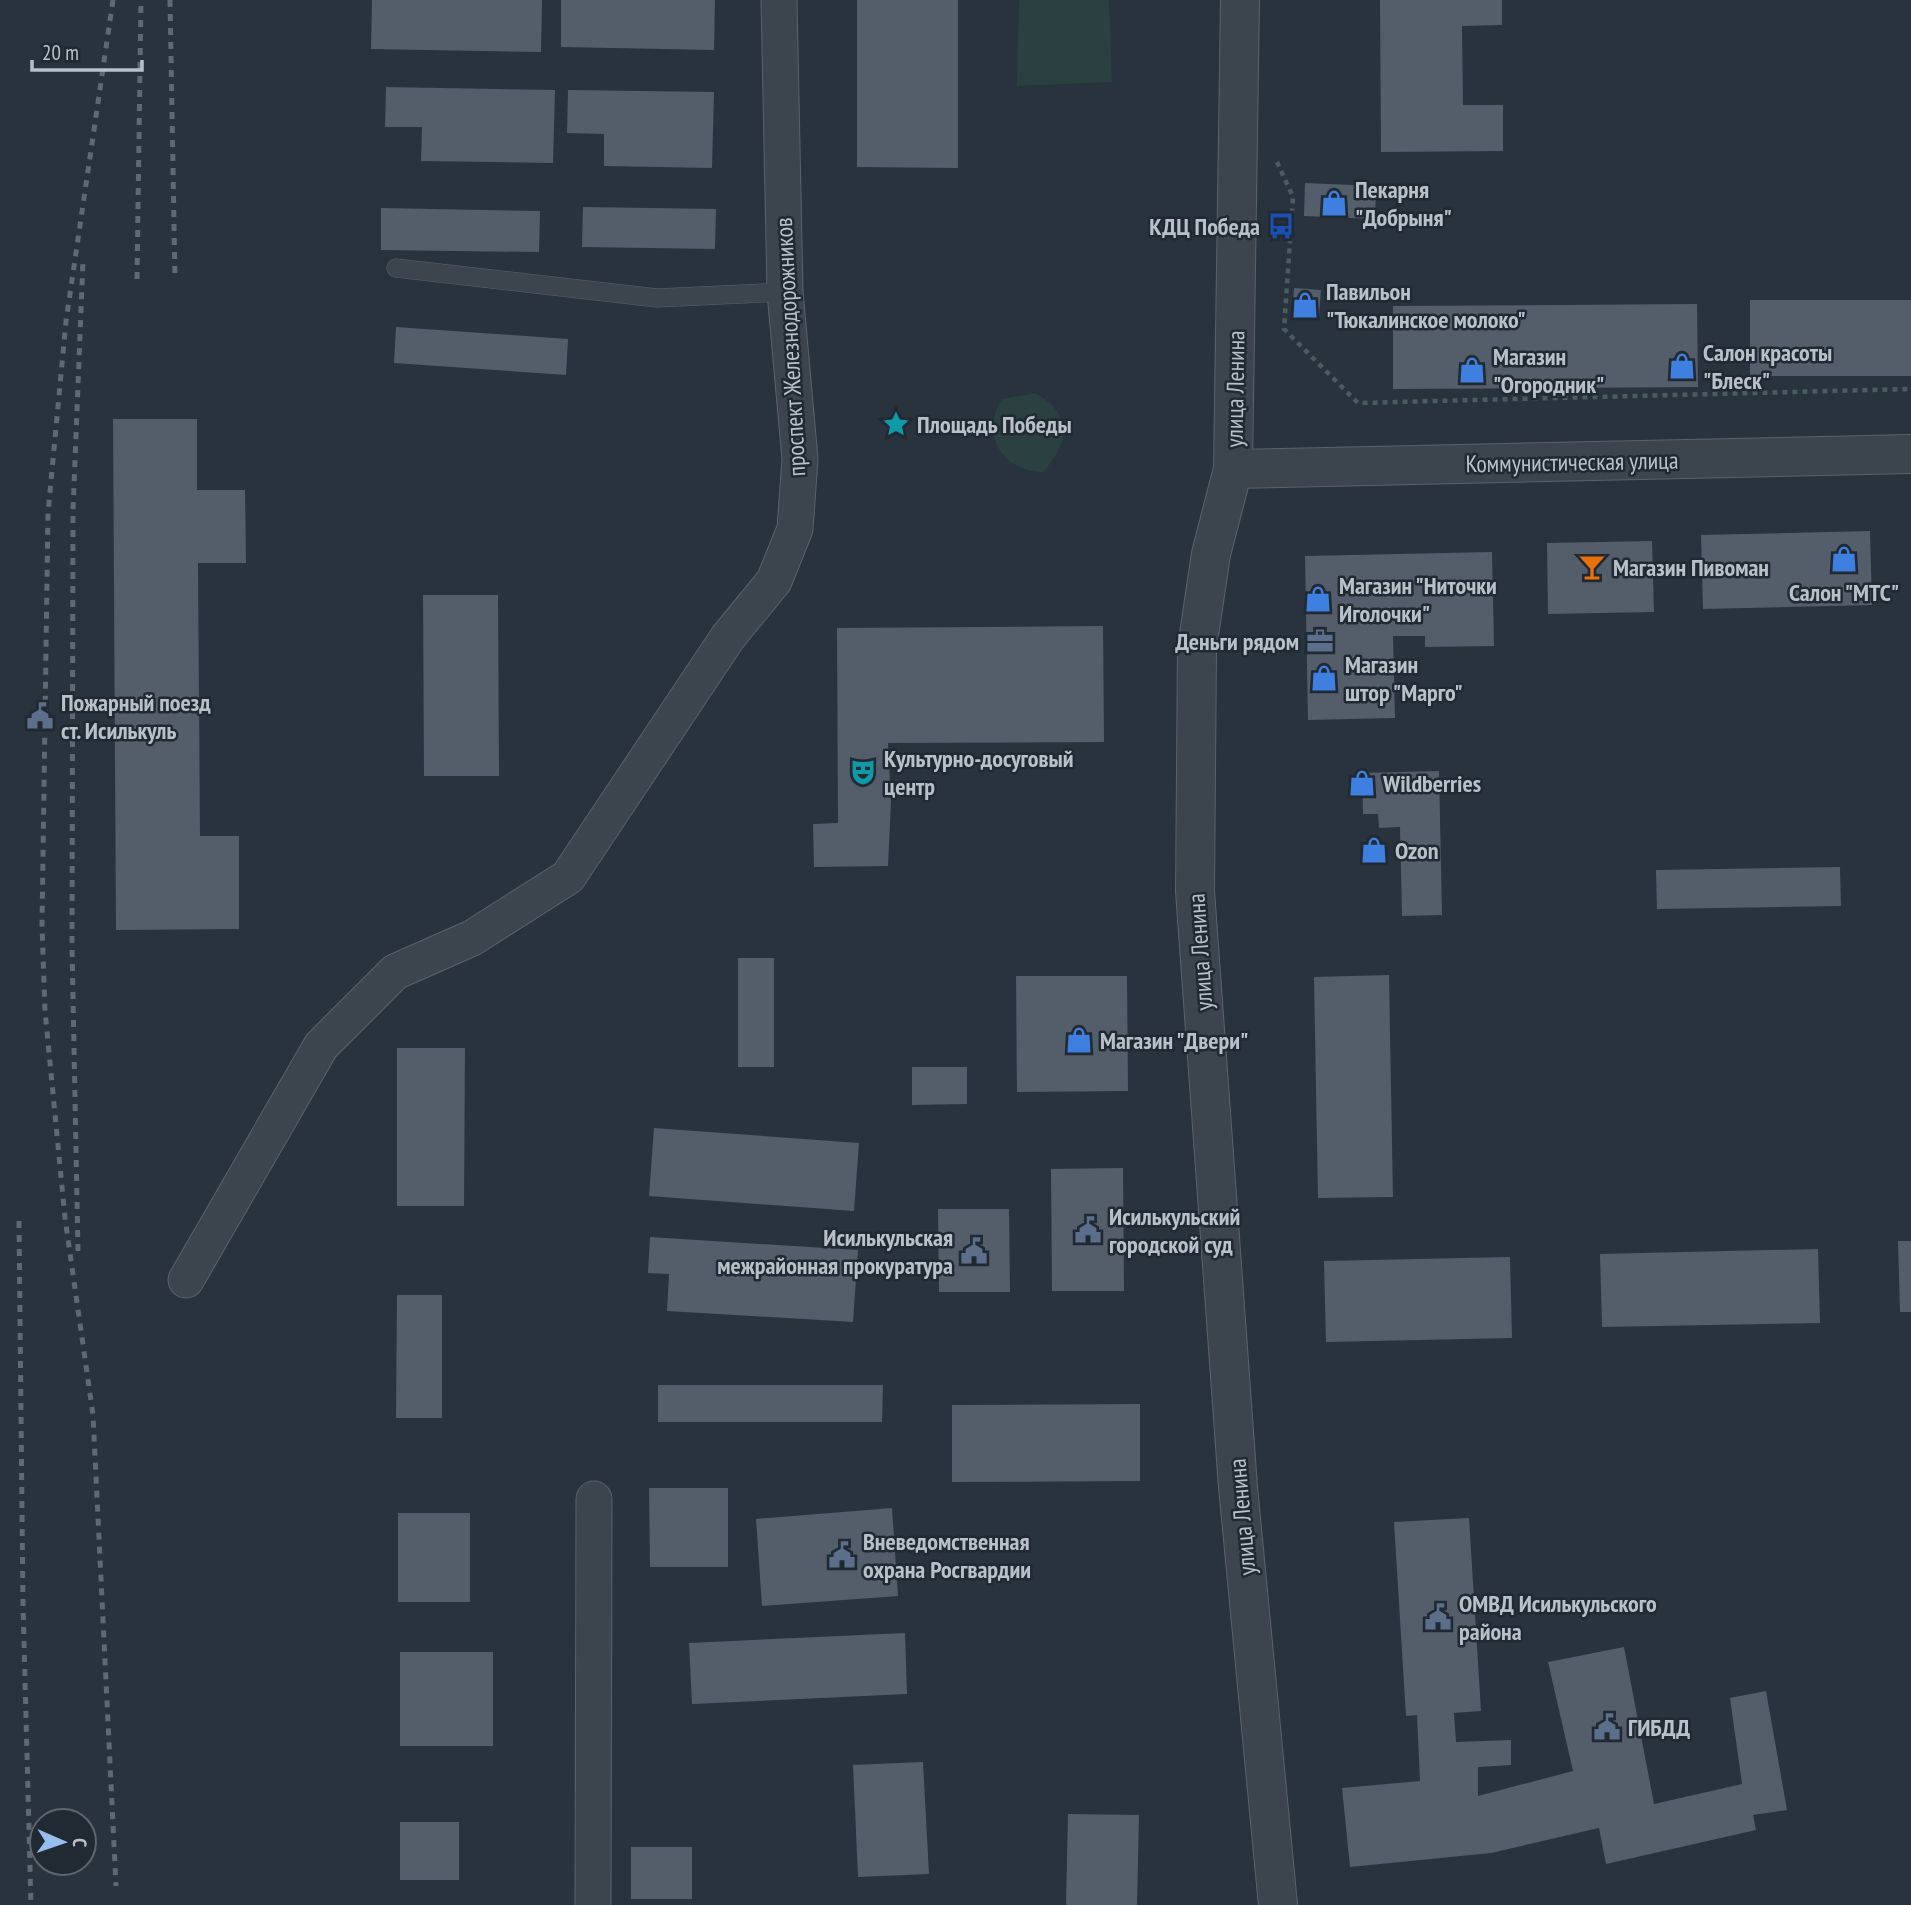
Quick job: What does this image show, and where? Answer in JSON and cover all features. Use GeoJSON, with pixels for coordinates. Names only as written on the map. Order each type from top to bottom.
{"type":"FeatureCollection","features":[{"type":"Feature","properties":{"kind":"street","name":"проспект Железнодорожников"},"geometry":{"type":"LineString","coordinates":[[186,1280],[321,1046],[395,972],[472,938],[568,877],[728,637],[774,582],[795,529],[800,459],[785,292],[779,0]]}},
{"type":"Feature","properties":{"kind":"street","name":"улица Ленина"},"geometry":{"type":"LineString","coordinates":[[1240,0],[1233,469],[1211,554],[1197,648],[1195,891],[1238,1486],[1278,1905]]}},
{"type":"Feature","properties":{"kind":"street","name":"Коммунистическая улица"},"geometry":{"type":"LineString","coordinates":[[1233,469],[1911,454]]}},
{"type":"Feature","properties":{"kind":"street"},"geometry":{"type":"LineString","coordinates":[[593,1905],[594,1499]]}},
{"type":"Feature","properties":{"kind":"lane"},"geometry":{"type":"LineString","coordinates":[[397,268],[657,298],[785,292]]}},
{"type":"Feature","properties":{"kind":"path"},"geometry":{"type":"LineString","coordinates":[[1277,149],[1277,162],[1293,197],[1284,329],[1358,403],[1911,389]]}},
{"type":"Feature","properties":{"kind":"green space"},"geometry":{"type":"Polygon","coordinates":[[[1019,0],[1109,0],[1112,82],[1017,86],[1019,0]]]}},
{"type":"Feature","properties":{"kind":"green space"},"geometry":{"type":"Polygon","coordinates":[[[1035,393],[1056,410],[1064,430],[1059,450],[1043,472],[1016,466],[999,449],[994,437],[993,425],[1002,399],[1035,393]]]}},
{"type":"Feature","properties":{"kind":"building"},"geometry":{"type":"Polygon","coordinates":[[[372,0],[542,0],[541,52],[371,49],[372,0]]]}},
{"type":"Feature","properties":{"kind":"building"},"geometry":{"type":"Polygon","coordinates":[[[561,0],[715,0],[714,50],[561,47],[561,0]]]}},
{"type":"Feature","properties":{"kind":"building"},"geometry":{"type":"Polygon","coordinates":[[[857,0],[958,0],[958,168],[857,167],[857,0]]]}},
{"type":"Feature","properties":{"kind":"building"},"geometry":{"type":"Polygon","coordinates":[[[1380,0],[1502,0],[1502,25],[1462,26],[1463,105],[1503,105],[1503,151],[1381,152],[1380,0]]]}},
{"type":"Feature","properties":{"kind":"building"},"geometry":{"type":"Polygon","coordinates":[[[386,87],[555,90],[553,163],[421,161],[422,127],[385,127],[386,87]]]}},
{"type":"Feature","properties":{"kind":"building"},"geometry":{"type":"Polygon","coordinates":[[[568,90],[714,92],[712,168],[604,166],[604,134],[567,133],[568,90]]]}},
{"type":"Feature","properties":{"kind":"building"},"geometry":{"type":"Polygon","coordinates":[[[1305,183],[1376,186],[1375,219],[1304,216],[1305,183]]]}},
{"type":"Feature","properties":{"kind":"building"},"geometry":{"type":"Polygon","coordinates":[[[583,207],[716,209],[715,249],[582,247],[583,207]]]}},
{"type":"Feature","properties":{"kind":"building"},"geometry":{"type":"Polygon","coordinates":[[[381,208],[540,211],[539,252],[381,250],[381,208]]]}},
{"type":"Feature","properties":{"kind":"building"},"geometry":{"type":"Polygon","coordinates":[[[1294,288],[1321,290],[1319,316],[1292,315],[1294,288]]]}},
{"type":"Feature","properties":{"kind":"building"},"geometry":{"type":"Polygon","coordinates":[[[1750,300],[1911,300],[1911,376],[1750,376],[1750,300]]]}},
{"type":"Feature","properties":{"kind":"building"},"geometry":{"type":"Polygon","coordinates":[[[1697,304],[1698,387],[1393,389],[1393,306],[1697,304]]]}},
{"type":"Feature","properties":{"kind":"building"},"geometry":{"type":"Polygon","coordinates":[[[396,327],[568,339],[566,375],[394,363],[396,327]]]}},
{"type":"Feature","properties":{"kind":"building"},"geometry":{"type":"Polygon","coordinates":[[[113,419],[197,419],[197,490],[245,490],[246,563],[198,563],[200,836],[239,836],[239,929],[116,930],[113,419]]]}},
{"type":"Feature","properties":{"kind":"building"},"geometry":{"type":"Polygon","coordinates":[[[1870,531],[1872,605],[1703,609],[1701,535],[1870,531]]]}},
{"type":"Feature","properties":{"kind":"building"},"geometry":{"type":"Polygon","coordinates":[[[1652,541],[1654,612],[1548,614],[1547,543],[1652,541]]]}},
{"type":"Feature","properties":{"kind":"building"},"geometry":{"type":"Polygon","coordinates":[[[1492,552],[1494,646],[1425,647],[1425,636],[1393,636],[1395,718],[1308,720],[1305,556],[1492,552]]]}},
{"type":"Feature","properties":{"kind":"building"},"geometry":{"type":"Polygon","coordinates":[[[423,595],[498,595],[499,776],[424,776],[423,595]]]}},
{"type":"Feature","properties":{"kind":"building","name":"Культурно-досуговый центр"},"geometry":{"type":"Polygon","coordinates":[[[1103,626],[1104,742],[888,743],[891,802],[888,866],[814,867],[813,824],[838,823],[837,628],[1103,626]]]}},
{"type":"Feature","properties":{"kind":"building"},"geometry":{"type":"Polygon","coordinates":[[[1439,771],[1442,915],[1402,916],[1400,827],[1379,828],[1378,814],[1363,814],[1362,773],[1439,771]]]}},
{"type":"Feature","properties":{"kind":"building"},"geometry":{"type":"Polygon","coordinates":[[[1840,867],[1841,906],[1657,909],[1656,870],[1840,867]]]}},
{"type":"Feature","properties":{"kind":"building"},"geometry":{"type":"Polygon","coordinates":[[[738,958],[774,958],[774,1067],[738,1067],[738,958]]]}},
{"type":"Feature","properties":{"kind":"building"},"geometry":{"type":"Polygon","coordinates":[[[1389,975],[1393,1197],[1318,1198],[1314,977],[1389,975]]]}},
{"type":"Feature","properties":{"kind":"building"},"geometry":{"type":"Polygon","coordinates":[[[1016,976],[1127,976],[1128,1091],[1017,1092],[1016,976]]]}},
{"type":"Feature","properties":{"kind":"building"},"geometry":{"type":"Polygon","coordinates":[[[397,1048],[465,1048],[464,1206],[397,1206],[397,1048]]]}},
{"type":"Feature","properties":{"kind":"building"},"geometry":{"type":"Polygon","coordinates":[[[912,1067],[967,1067],[967,1104],[912,1105],[912,1067]]]}},
{"type":"Feature","properties":{"kind":"building"},"geometry":{"type":"Polygon","coordinates":[[[654,1128],[859,1143],[854,1211],[649,1196],[654,1128]]]}},
{"type":"Feature","properties":{"kind":"building","name":"Исилькульский городской суд"},"geometry":{"type":"Polygon","coordinates":[[[1123,1168],[1124,1291],[1052,1291],[1051,1169],[1123,1168]]]}},
{"type":"Feature","properties":{"kind":"building","name":"Исилькульская межрайонная прокуратура"},"geometry":{"type":"Polygon","coordinates":[[[938,1209],[1009,1209],[1010,1292],[939,1292],[938,1209]]]}},
{"type":"Feature","properties":{"kind":"building"},"geometry":{"type":"Polygon","coordinates":[[[650,1237],[858,1250],[853,1322],[667,1311],[669,1274],[648,1273],[650,1237]]]}},
{"type":"Feature","properties":{"kind":"building"},"geometry":{"type":"Polygon","coordinates":[[[1898,1241],[1911,1241],[1911,1312],[1900,1312],[1898,1241]]]}},
{"type":"Feature","properties":{"kind":"building"},"geometry":{"type":"Polygon","coordinates":[[[1818,1249],[1820,1323],[1602,1327],[1600,1254],[1818,1249]]]}},
{"type":"Feature","properties":{"kind":"building"},"geometry":{"type":"Polygon","coordinates":[[[1510,1257],[1512,1338],[1326,1342],[1324,1261],[1510,1257]]]}},
{"type":"Feature","properties":{"kind":"building"},"geometry":{"type":"Polygon","coordinates":[[[397,1295],[442,1295],[442,1418],[396,1418],[397,1295]]]}},
{"type":"Feature","properties":{"kind":"building"},"geometry":{"type":"Polygon","coordinates":[[[658,1385],[883,1385],[882,1422],[658,1422],[658,1385]]]}},
{"type":"Feature","properties":{"kind":"building"},"geometry":{"type":"Polygon","coordinates":[[[1140,1404],[1140,1481],[952,1482],[952,1405],[1140,1404]]]}},
{"type":"Feature","properties":{"kind":"building"},"geometry":{"type":"Polygon","coordinates":[[[649,1488],[728,1488],[728,1567],[650,1567],[649,1488]]]}},
{"type":"Feature","properties":{"kind":"building"},"geometry":{"type":"Polygon","coordinates":[[[892,1508],[898,1596],[762,1606],[756,1519],[892,1508]]]}},
{"type":"Feature","properties":{"kind":"building"},"geometry":{"type":"Polygon","coordinates":[[[398,1513],[470,1513],[470,1602],[398,1602],[398,1513]]]}},
{"type":"Feature","properties":{"kind":"building"},"geometry":{"type":"Polygon","coordinates":[[[1469,1518],[1481,1711],[1454,1713],[1456,1742],[1511,1740],[1511,1765],[1478,1767],[1478,1796],[1573,1771],[1548,1662],[1624,1647],[1654,1804],[1742,1784],[1730,1698],[1766,1691],[1787,1810],[1753,1815],[1756,1830],[1606,1864],[1599,1828],[1491,1853],[1350,1867],[1342,1788],[1420,1781],[1417,1715],[1406,1716],[1394,1522],[1469,1518]]]}},
{"type":"Feature","properties":{"kind":"building"},"geometry":{"type":"Polygon","coordinates":[[[905,1633],[907,1694],[692,1704],[689,1643],[905,1633]]]}},
{"type":"Feature","properties":{"kind":"building"},"geometry":{"type":"Polygon","coordinates":[[[400,1652],[493,1652],[493,1746],[400,1746],[400,1652]]]}},
{"type":"Feature","properties":{"kind":"building"},"geometry":{"type":"Polygon","coordinates":[[[923,1762],[929,1874],[858,1877],[853,1765],[923,1762]]]}},
{"type":"Feature","properties":{"kind":"building"},"geometry":{"type":"Polygon","coordinates":[[[1068,1814],[1139,1815],[1137,1905],[1066,1905],[1068,1814]]]}},
{"type":"Feature","properties":{"kind":"building"},"geometry":{"type":"Polygon","coordinates":[[[400,1822],[459,1822],[459,1880],[400,1880],[400,1822]]]}},
{"type":"Feature","properties":{"kind":"building"},"geometry":{"type":"Polygon","coordinates":[[[631,1847],[692,1847],[692,1899],[631,1899],[631,1847]]]}},
{"type":"Feature","properties":{"kind":"railway"},"geometry":{"type":"LineString","coordinates":[[113,0],[66,321],[48,513],[42,925],[45,1011],[65,1218],[93,1415],[116,1886]]}},
{"type":"Feature","properties":{"kind":"railway"},"geometry":{"type":"LineString","coordinates":[[137,279],[141,0]]}},
{"type":"Feature","properties":{"kind":"railway"},"geometry":{"type":"LineString","coordinates":[[170,0],[175,280]]}},
{"type":"Feature","properties":{"kind":"railway"},"geometry":{"type":"LineString","coordinates":[[78,1251],[72,946],[73,511],[83,260]]}},
{"type":"Feature","properties":{"kind":"railway"},"geometry":{"type":"LineString","coordinates":[[19,1221],[23,1604],[31,1905]]}},
{"type":"Feature","properties":{"kind":"place","name":"Пекарня \"Добрыня\""},"geometry":{"type":"Point","coordinates":[1334,203]}},
{"type":"Feature","properties":{"kind":"place","name":"КДЦ Победа"},"geometry":{"type":"Point","coordinates":[1281,226]}},
{"type":"Feature","properties":{"kind":"place","name":"Павильон \"Тюкалинское молоко\""},"geometry":{"type":"Point","coordinates":[1305,305]}},
{"type":"Feature","properties":{"kind":"place","name":"Салон красоты \"Блеск\""},"geometry":{"type":"Point","coordinates":[1682,366]}},
{"type":"Feature","properties":{"kind":"place","name":"Магазин \"Огородник\""},"geometry":{"type":"Point","coordinates":[1472,370]}},
{"type":"Feature","properties":{"kind":"place","name":"Площадь Победы"},"geometry":{"type":"Point","coordinates":[896,424]}},
{"type":"Feature","properties":{"kind":"place","name":"Салон \"МТС\""},"geometry":{"type":"Point","coordinates":[1844,559]}},
{"type":"Feature","properties":{"kind":"place","name":"Магазин Пивоман"},"geometry":{"type":"Point","coordinates":[1592,567]}},
{"type":"Feature","properties":{"kind":"place","name":"Магазин \"Ниточки Иголочки\""},"geometry":{"type":"Point","coordinates":[1318,599]}},
{"type":"Feature","properties":{"kind":"place","name":"Деньги рядом"},"geometry":{"type":"Point","coordinates":[1320,641]}},
{"type":"Feature","properties":{"kind":"place","name":"Магазин штор \"Марго\""},"geometry":{"type":"Point","coordinates":[1324,678]}},
{"type":"Feature","properties":{"kind":"place","name":"Пожарный поезд ст. Исилькуль"},"geometry":{"type":"Point","coordinates":[40,716]}},
{"type":"Feature","properties":{"kind":"place","name":"Культурно-досуговый центр"},"geometry":{"type":"Point","coordinates":[863,772]}},
{"type":"Feature","properties":{"kind":"place","name":"Wildberries"},"geometry":{"type":"Point","coordinates":[1362,783]}},
{"type":"Feature","properties":{"kind":"place","name":"Ozon"},"geometry":{"type":"Point","coordinates":[1374,850]}},
{"type":"Feature","properties":{"kind":"place","name":"Магазин \"Двери\""},"geometry":{"type":"Point","coordinates":[1079,1040]}},
{"type":"Feature","properties":{"kind":"place","name":"Исилькульский городской суд"},"geometry":{"type":"Point","coordinates":[1088,1230]}},
{"type":"Feature","properties":{"kind":"place","name":"Исилькульская межрайонная прокуратура"},"geometry":{"type":"Point","coordinates":[974,1251]}},
{"type":"Feature","properties":{"kind":"place","name":"Вневедомственная охрана Росгвардии"},"geometry":{"type":"Point","coordinates":[842,1555]}},
{"type":"Feature","properties":{"kind":"place","name":"ОМВД Исилькульского района"},"geometry":{"type":"Point","coordinates":[1438,1617]}},
{"type":"Feature","properties":{"kind":"place","name":"ГИБДД"},"geometry":{"type":"Point","coordinates":[1607,1727]}}]}
